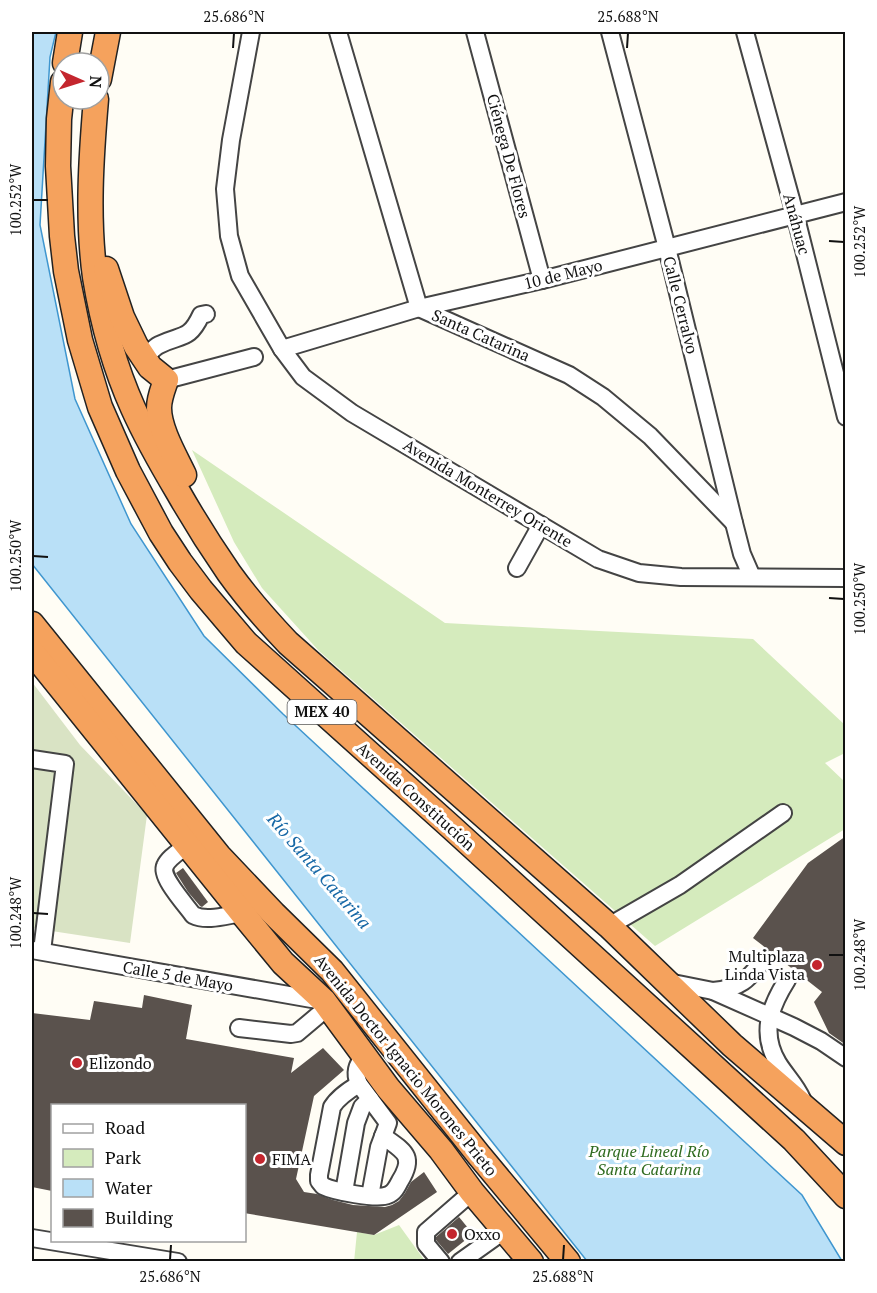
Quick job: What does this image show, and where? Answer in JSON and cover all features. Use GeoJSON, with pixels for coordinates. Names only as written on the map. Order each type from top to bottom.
{"type":"FeatureCollection","features":[{"type":"Feature","properties":{"kind":"highway"},"geometry":{"type":"LineString","coordinates":[[67,51],[70,32]]}},
{"type":"Feature","properties":{"kind":"highway"},"geometry":{"type":"LineString","coordinates":[[104,51],[108,32]]}},
{"type":"Feature","properties":{"kind":"highway","name":"Avenida Constitución"},"geometry":{"type":"LineString","coordinates":[[60,111],[58,166],[62,236],[68,282],[80,340],[100,407],[128,471],[161,533],[180,562],[215,608],[246,643],[794,1140],[845,1195]]}},
{"type":"Feature","properties":{"kind":"highway","name":"Avenida Constitución"},"geometry":{"type":"LineString","coordinates":[[95,111],[91,171],[91,236],[95,276],[102,309],[122,381],[132,407],[162,465],[213,550],[248,598],[288,643],[609,926],[732,1045],[846,1144]]}},
{"type":"Feature","properties":{"kind":"highway"},"geometry":{"type":"LineString","coordinates":[[91,236],[136,346],[150,367],[166,380],[160,396],[159,410],[163,427],[196,498],[213,550]]}},
{"type":"Feature","properties":{"kind":"highway","name":"Avenida Doctor Ignacio Morones Prieto"},"geometry":{"type":"LineString","coordinates":[[32,624],[219,856],[332,971],[478,1154],[568,1262]]}},
{"type":"Feature","properties":{"kind":"highway","name":"Avenida Doctor Ignacio Morones Prieto"},"geometry":{"type":"LineString","coordinates":[[32,652],[186,846],[283,963],[326,1004],[364,1056],[441,1150],[472,1192],[531,1262]]}},
{"type":"Feature","properties":{"kind":"highway"},"geometry":{"type":"LineString","coordinates":[[732,1083],[846,1144]]}},
{"type":"Feature","properties":{"kind":"street","name":"Avenida Monterrey Oriente"},"geometry":{"type":"LineString","coordinates":[[251,32],[231,140],[225,189],[229,236],[240,276],[282,349],[303,377],[352,413],[598,558],[639,573],[681,577],[846,578]]}},
{"type":"Feature","properties":{"kind":"street","name":"Santa Catarina"},"geometry":{"type":"LineString","coordinates":[[338,32],[419,308],[569,375],[603,397],[650,436],[734,523]]}},
{"type":"Feature","properties":{"kind":"street","name":"Ciénega De Flores"},"geometry":{"type":"LineString","coordinates":[[475,32],[542,280]]}},
{"type":"Feature","properties":{"kind":"street","name":"Calle Cerralvo"},"geometry":{"type":"LineString","coordinates":[[609,32],[667,248],[742,554],[752,577]]}},
{"type":"Feature","properties":{"kind":"street","name":"Anáhuac"},"geometry":{"type":"LineString","coordinates":[[745,32],[795,214],[846,417]]}},
{"type":"Feature","properties":{"kind":"street","name":"10 de Mayo"},"geometry":{"type":"LineString","coordinates":[[282,349],[419,308],[542,280],[846,202]]}},
{"type":"Feature","properties":{"kind":"street"},"geometry":{"type":"LineString","coordinates":[[144,358],[157,345],[184,337],[195,327],[201,315],[206,314]]}},
{"type":"Feature","properties":{"kind":"street"},"geometry":{"type":"LineString","coordinates":[[166,380],[254,357]]}},
{"type":"Feature","properties":{"kind":"street"},"geometry":{"type":"LineString","coordinates":[[517,568],[541,525]]}},
{"type":"Feature","properties":{"kind":"street"},"geometry":{"type":"LineString","coordinates":[[722,578],[742,554]]}},
{"type":"Feature","properties":{"kind":"street"},"geometry":{"type":"LineString","coordinates":[[32,759],[65,764],[34,953]]}},
{"type":"Feature","properties":{"kind":"street"},"geometry":{"type":"LineString","coordinates":[[609,926],[680,885],[783,813]]}},
{"type":"Feature","properties":{"kind":"street"},"geometry":{"type":"LineString","coordinates":[[186,846],[168,861],[164,867],[164,873],[193,915],[206,918],[242,913]]}},
{"type":"Feature","properties":{"kind":"street","name":"Calle 5 de Mayo"},"geometry":{"type":"LineString","coordinates":[[34,953],[326,1004]]}},
{"type":"Feature","properties":{"kind":"street"},"geometry":{"type":"LineString","coordinates":[[713,992],[738,986],[751,976],[764,959]]}},
{"type":"Feature","properties":{"kind":"street"},"geometry":{"type":"LineString","coordinates":[[787,980],[769,1016],[768,1033],[771,1049],[778,1064],[799,1092],[806,1108]]}},
{"type":"Feature","properties":{"kind":"street"},"geometry":{"type":"LineString","coordinates":[[667,982],[713,992],[794,1027],[821,1041],[846,1058]]}},
{"type":"Feature","properties":{"kind":"street"},"geometry":{"type":"LineString","coordinates":[[239,1028],[297,1033],[326,1004]]}},
{"type":"Feature","properties":{"kind":"street"},"geometry":{"type":"LineString","coordinates":[[364,1056],[358,1065],[352,1088],[332,1107],[319,1175],[322,1186],[370,1196],[382,1197],[393,1193],[407,1170],[408,1162],[403,1151],[383,1136]]}},
{"type":"Feature","properties":{"kind":"street"},"geometry":{"type":"LineString","coordinates":[[352,1088],[388,1123],[380,1147],[370,1196]]}},
{"type":"Feature","properties":{"kind":"street"},"geometry":{"type":"LineString","coordinates":[[344,1192],[356,1123],[366,1103]]}},
{"type":"Feature","properties":{"kind":"street"},"geometry":{"type":"LineString","coordinates":[[441,1262],[426,1244],[426,1232],[472,1192]]}},
{"type":"Feature","properties":{"kind":"street"},"geometry":{"type":"LineString","coordinates":[[460,1262],[505,1230]]}},
{"type":"Feature","properties":{"kind":"street"},"geometry":{"type":"LineString","coordinates":[[32,1238],[51,1241]]}},
{"type":"Feature","properties":{"kind":"street"},"geometry":{"type":"LineString","coordinates":[[56,1242],[178,1262]]}},
{"type":"Feature","properties":{"kind":"street"},"geometry":{"type":"LineString","coordinates":[[66,1262],[68,1244]]}},
{"type":"Feature","properties":{"kind":"green space"},"geometry":{"type":"Polygon","coordinates":[[[192,450],[445,623],[753,639],[845,725],[845,753],[825,763],[845,782],[845,829],[655,946],[319,651],[262,588],[234,542],[192,450]]]}},
{"type":"Feature","properties":{"kind":"green space"},"geometry":{"type":"Polygon","coordinates":[[[32,682],[80,745],[147,815],[130,943],[32,928],[32,682]]]}},
{"type":"Feature","properties":{"kind":"green space"},"geometry":{"type":"Polygon","coordinates":[[[399,1225],[425,1261],[354,1262],[357,1232],[374,1235],[399,1225]]]}},
{"type":"Feature","properties":{"kind":"water","name":"Río Santa Catarina"},"geometry":{"type":"Polygon","coordinates":[[[32,32],[56,32],[50,57],[40,225],[75,399],[131,524],[204,636],[283,714],[802,1195],[842,1261],[587,1261],[32,564],[32,32]]]}},
{"type":"Feature","properties":{"kind":"building","name":"Multiplaza Linda Vista"},"geometry":{"type":"Polygon","coordinates":[[[846,836],[846,1045],[829,1033],[814,1002],[822,992],[753,938],[808,863],[846,836]]]}},
{"type":"Feature","properties":{"kind":"building"},"geometry":{"type":"Polygon","coordinates":[[[183,868],[208,902],[202,907],[188,892],[176,873],[183,868]]]}},
{"type":"Feature","properties":{"kind":"building"},"geometry":{"type":"Polygon","coordinates":[[[144,995],[192,1005],[186,1039],[294,1058],[291,1073],[323,1048],[344,1070],[314,1096],[296,1179],[304,1192],[353,1205],[385,1207],[399,1201],[411,1182],[424,1172],[437,1192],[374,1235],[246,1213],[246,1104],[51,1104],[51,1191],[32,1187],[32,1013],[90,1020],[94,1001],[142,1008],[144,995]]]}},
{"type":"Feature","properties":{"kind":"building","name":"Oxxo"},"geometry":{"type":"Polygon","coordinates":[[[459,1217],[473,1234],[448,1254],[436,1237],[459,1217]]]}},
{"type":"Feature","properties":{"kind":"place","name":"Multiplaza Linda Vista"},"geometry":{"type":"Point","coordinates":[817,965]}},
{"type":"Feature","properties":{"kind":"place","name":"Elizondo"},"geometry":{"type":"Point","coordinates":[77,1063]}},
{"type":"Feature","properties":{"kind":"place","name":"FIMA"},"geometry":{"type":"Point","coordinates":[260,1159]}},
{"type":"Feature","properties":{"kind":"place","name":"Oxxo"},"geometry":{"type":"Point","coordinates":[452,1234]}},
{"type":"Feature","properties":{"kind":"park label","name":"Parque Lineal Río Santa Catarina"},"geometry":{"type":"Point","coordinates":[649,1160]}}]}
